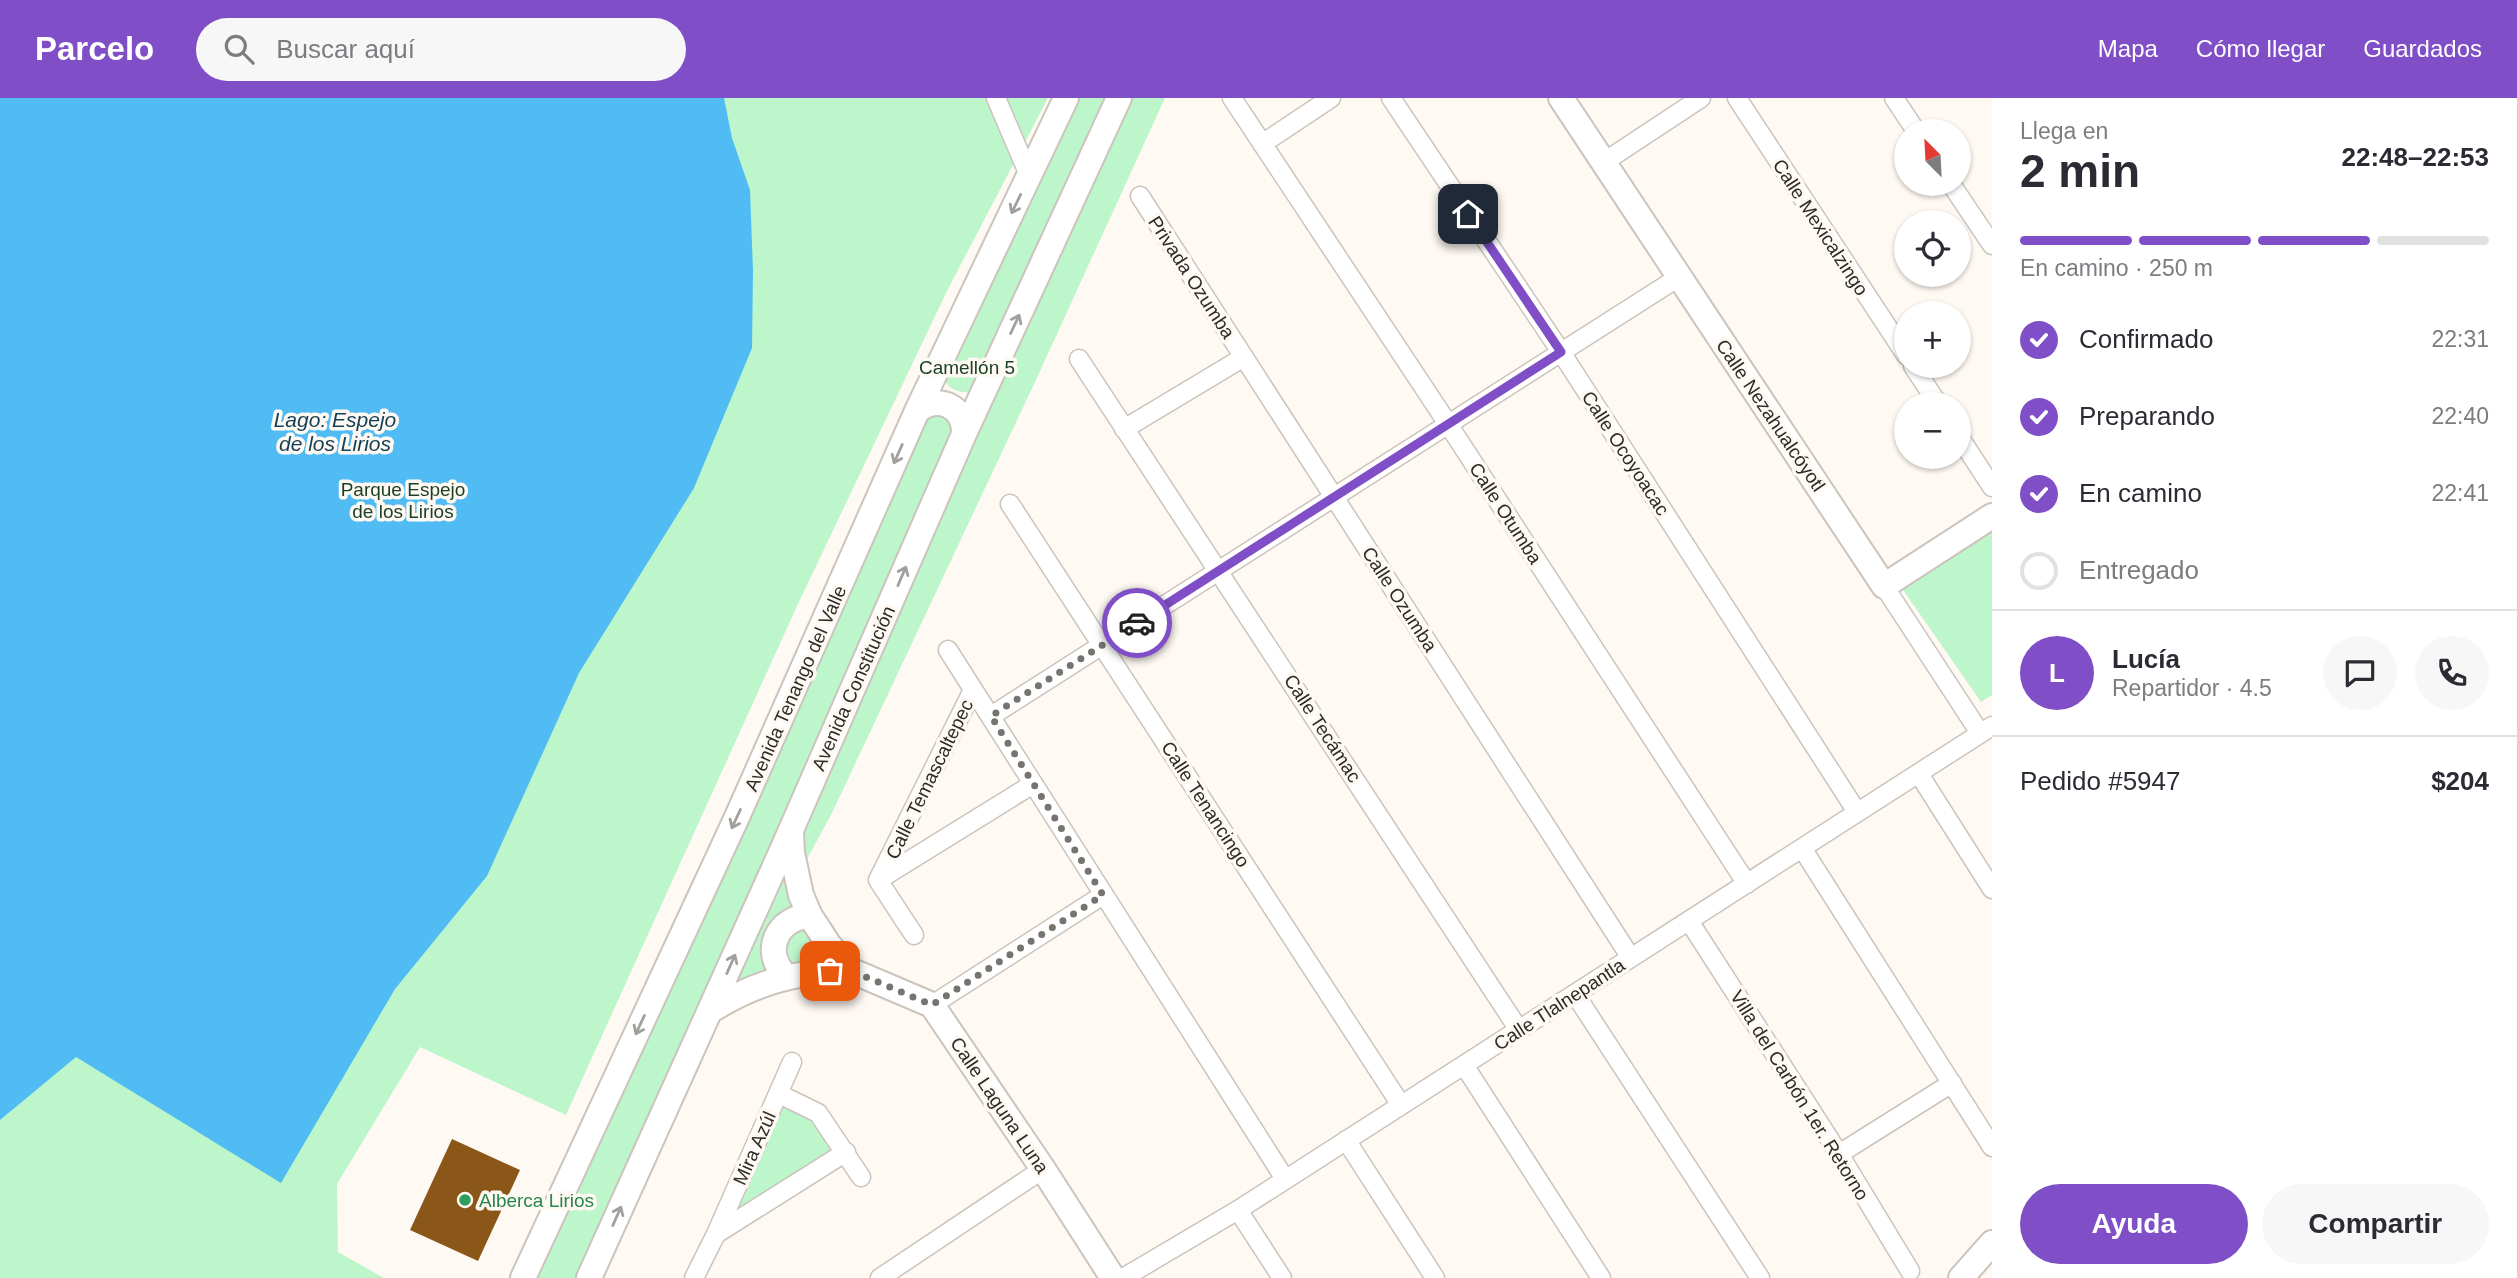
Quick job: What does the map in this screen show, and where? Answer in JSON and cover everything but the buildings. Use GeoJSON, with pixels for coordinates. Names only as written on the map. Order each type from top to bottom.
{"type":"FeatureCollection","features":[{"type":"Feature","properties":{"kind":"main road","name":"Avenida Tenango del Valle"},"geometry":{"type":"LineString","coordinates":[[523,1278],[748,793],[917,411],[1066,98]]}},
{"type":"Feature","properties":{"kind":"main road","name":"Avenida Constitución"},"geometry":{"type":"LineString","coordinates":[[589,1278],[791,831],[964,433],[1119,98]]}},
{"type":"Feature","properties":{"kind":"main road","name":"Calle Nezahualcóyotl"},"geometry":{"type":"LineString","coordinates":[[1561,98],[1884,586]]}},
{"type":"Feature","properties":{"kind":"main road"},"geometry":{"type":"LineString","coordinates":[[939,365],[941,379],[956,393],[972,394],[986,385]]}},
{"type":"Feature","properties":{"kind":"main road"},"geometry":{"type":"LineString","coordinates":[[917,411],[929,403],[951,406],[962,418],[964,433]]}},
{"type":"Feature","properties":{"kind":"main road"},"geometry":{"type":"LineString","coordinates":[[1884,586],[1992,516]]}},
{"type":"Feature","properties":{"kind":"main road"},"geometry":{"type":"LineString","coordinates":[[791,831],[795,874],[810,916],[829,946],[852,971]]}},
{"type":"Feature","properties":{"kind":"main road"},"geometry":{"type":"LineString","coordinates":[[786,976],[775,963],[775,938],[785,923],[801,916],[810,916]]}},
{"type":"Feature","properties":{"kind":"main road"},"geometry":{"type":"LineString","coordinates":[[710,1010],[747,990],[786,976],[830,971],[852,971],[932,1005]]}},
{"type":"Feature","properties":{"kind":"main road","name":"Calle Laguna Luna"},"geometry":{"type":"LineString","coordinates":[[932,1005],[1113,1278]]}},
{"type":"Feature","properties":{"kind":"main road"},"geometry":{"type":"LineString","coordinates":[[1961,1278],[1992,1243]]}},
{"type":"Feature","properties":{"kind":"street"},"geometry":{"type":"LineString","coordinates":[[996,98],[1029,175]]}},
{"type":"Feature","properties":{"kind":"street","name":"Calle Otumba"},"geometry":{"type":"LineString","coordinates":[[1232,98],[1747,884]]}},
{"type":"Feature","properties":{"kind":"street"},"geometry":{"type":"LineString","coordinates":[[1262,144],[1331,98]]}},
{"type":"Feature","properties":{"kind":"street","name":"Calle Ocoyoacac"},"geometry":{"type":"LineString","coordinates":[[1391,98],[1561,352],[1857,812]]}},
{"type":"Feature","properties":{"kind":"street"},"geometry":{"type":"LineString","coordinates":[[1604,162],[1700,98]]}},
{"type":"Feature","properties":{"kind":"street","name":"Calle Mexicalzingo"},"geometry":{"type":"LineString","coordinates":[[1737,98],[1894,337]]}},
{"type":"Feature","properties":{"kind":"street"},"geometry":{"type":"LineString","coordinates":[[1894,98],[1908,119]]}},
{"type":"Feature","properties":{"kind":"street","name":"Privada Ozumba"},"geometry":{"type":"LineString","coordinates":[[1140,196],[1244,357]]}},
{"type":"Feature","properties":{"kind":"street"},"geometry":{"type":"LineString","coordinates":[[1959,196],[1992,246]]}},
{"type":"Feature","properties":{"kind":"street"},"geometry":{"type":"LineString","coordinates":[[991,716],[1679,277]]}},
{"type":"Feature","properties":{"kind":"street"},"geometry":{"type":"LineString","coordinates":[[1124,429],[1244,357]]}},
{"type":"Feature","properties":{"kind":"street","name":"Calle Ozumba"},"geometry":{"type":"LineString","coordinates":[[1244,357],[1631,958]]}},
{"type":"Feature","properties":{"kind":"street","name":"Calle Tecámac"},"geometry":{"type":"LineString","coordinates":[[1079,359],[1220,570],[1519,1030]]}},
{"type":"Feature","properties":{"kind":"street"},"geometry":{"type":"LineString","coordinates":[[1971,455],[1992,487]]}},
{"type":"Feature","properties":{"kind":"street","name":"Calle Tenancingo"},"geometry":{"type":"LineString","coordinates":[[1010,504],[1401,1105]]}},
{"type":"Feature","properties":{"kind":"street","name":"Calle Nezahualcóyotl"},"geometry":{"type":"LineString","coordinates":[[1884,586],[1986,729]]}},
{"type":"Feature","properties":{"kind":"street"},"geometry":{"type":"LineString","coordinates":[[948,650],[973,690]]}},
{"type":"Feature","properties":{"kind":"street","name":"Calle Temascaltepec"},"geometry":{"type":"LineString","coordinates":[[878,880],[973,690],[1285,1179]]}},
{"type":"Feature","properties":{"kind":"street","name":"Calle Tlalnepantla"},"geometry":{"type":"LineString","coordinates":[[1123,1278],[1238,1210],[1986,729]]}},
{"type":"Feature","properties":{"kind":"street"},"geometry":{"type":"LineString","coordinates":[[1919,774],[1992,889]]}},
{"type":"Feature","properties":{"kind":"street","name":"Calle Temascaltepec"},"geometry":{"type":"LineString","coordinates":[[878,880],[1033,784]]}},
{"type":"Feature","properties":{"kind":"street"},"geometry":{"type":"LineString","coordinates":[[1802,848],[1992,1147]]}},
{"type":"Feature","properties":{"kind":"street"},"geometry":{"type":"LineString","coordinates":[[878,880],[914,935]]}},
{"type":"Feature","properties":{"kind":"street"},"geometry":{"type":"LineString","coordinates":[[932,1005],[1103,895]]}},
{"type":"Feature","properties":{"kind":"street","name":"Villa del Carbón 1er. Retorno"},"geometry":{"type":"LineString","coordinates":[[1689,921],[1910,1270]]}},
{"type":"Feature","properties":{"kind":"street"},"geometry":{"type":"LineString","coordinates":[[1574,994],[1760,1278]]}},
{"type":"Feature","properties":{"kind":"street","name":"Mira Azúl"},"geometry":{"type":"LineString","coordinates":[[694,1278],[792,1062]]}},
{"type":"Feature","properties":{"kind":"street"},"geometry":{"type":"LineString","coordinates":[[1464,1065],[1601,1278]]}},
{"type":"Feature","properties":{"kind":"street"},"geometry":{"type":"LineString","coordinates":[[1839,1154],[1952,1083]]}},
{"type":"Feature","properties":{"kind":"street"},"geometry":{"type":"LineString","coordinates":[[779,1094],[818,1113],[861,1177]]}},
{"type":"Feature","properties":{"kind":"street"},"geometry":{"type":"LineString","coordinates":[[1346,1140],[1435,1278]]}},
{"type":"Feature","properties":{"kind":"street","name":"Mira Azúl"},"geometry":{"type":"LineString","coordinates":[[716,1234],[846,1152]]}},
{"type":"Feature","properties":{"kind":"street"},"geometry":{"type":"LineString","coordinates":[[888,1276],[1043,1169]]}},
{"type":"Feature","properties":{"kind":"street"},"geometry":{"type":"LineString","coordinates":[[1238,1210],[1282,1278]]}},
{"type":"Feature","properties":{"kind":"green space","name":"Lago: Espejo de los Lirios"},"geometry":{"type":"Polygon","coordinates":[[[0,98],[1048,98],[947,291],[797,606],[566,1115],[420,1047],[337,1184],[338,1252],[384,1278],[0,1278],[0,98]]]}},
{"type":"Feature","properties":{"kind":"green space","name":"Camellón 5"},"geometry":{"type":"Polygon","coordinates":[[[1068,98],[1117,98],[972,392],[954,390],[943,377],[1068,98]]]}},
{"type":"Feature","properties":{"kind":"green space"},"geometry":{"type":"Polygon","coordinates":[[[1124,98],[1165,98],[832,813],[800,872],[796,851],[822,770],[1124,98]]]}},
{"type":"Feature","properties":{"kind":"green space"},"geometry":{"type":"Polygon","coordinates":[[[919,412],[960,418],[587,1278],[526,1278],[919,412]]]}},
{"type":"Feature","properties":{"kind":"green space"},"geometry":{"type":"Polygon","coordinates":[[[1992,530],[1992,695],[1981,702],[1901,587],[1992,530]]]}},
{"type":"Feature","properties":{"kind":"green space"},"geometry":{"type":"Polygon","coordinates":[[[788,850],[800,912],[791,916],[777,975],[721,998],[788,850]]]}},
{"type":"Feature","properties":{"kind":"green space"},"geometry":{"type":"Polygon","coordinates":[[[807,921],[837,964],[789,971],[780,938],[807,921]]]}},
{"type":"Feature","properties":{"kind":"green space"},"geometry":{"type":"Polygon","coordinates":[[[780,1099],[815,1115],[840,1149],[725,1224],[780,1099]]]}},
{"type":"Feature","properties":{"kind":"water","name":"Lago: Espejo de los Lirios"},"geometry":{"type":"Polygon","coordinates":[[[0,98],[724,98],[732,138],[750,190],[752,348],[694,488],[579,673],[487,876],[395,989],[281,1183],[76,1057],[0,1120],[0,98]]]}},
{"type":"Feature","properties":{"kind":"way so far"},"geometry":{"type":"LineString","coordinates":[[830,971],[852,971],[932,1005],[1103,895],[991,716],[1137,623]]}},
{"type":"Feature","properties":{"kind":"place","name":"Alberca Lirios"},"geometry":{"type":"Point","coordinates":[465,1200]}},
{"type":"Feature","properties":{"kind":"route"},"geometry":{"type":"LineString","coordinates":[[1137,623],[1561,352],[1468,214]]}},
{"type":"Feature","properties":{"kind":"park label","name":"Parque Espejo de los Lirios"},"geometry":{"type":"Point","coordinates":[403,500]}}]}
